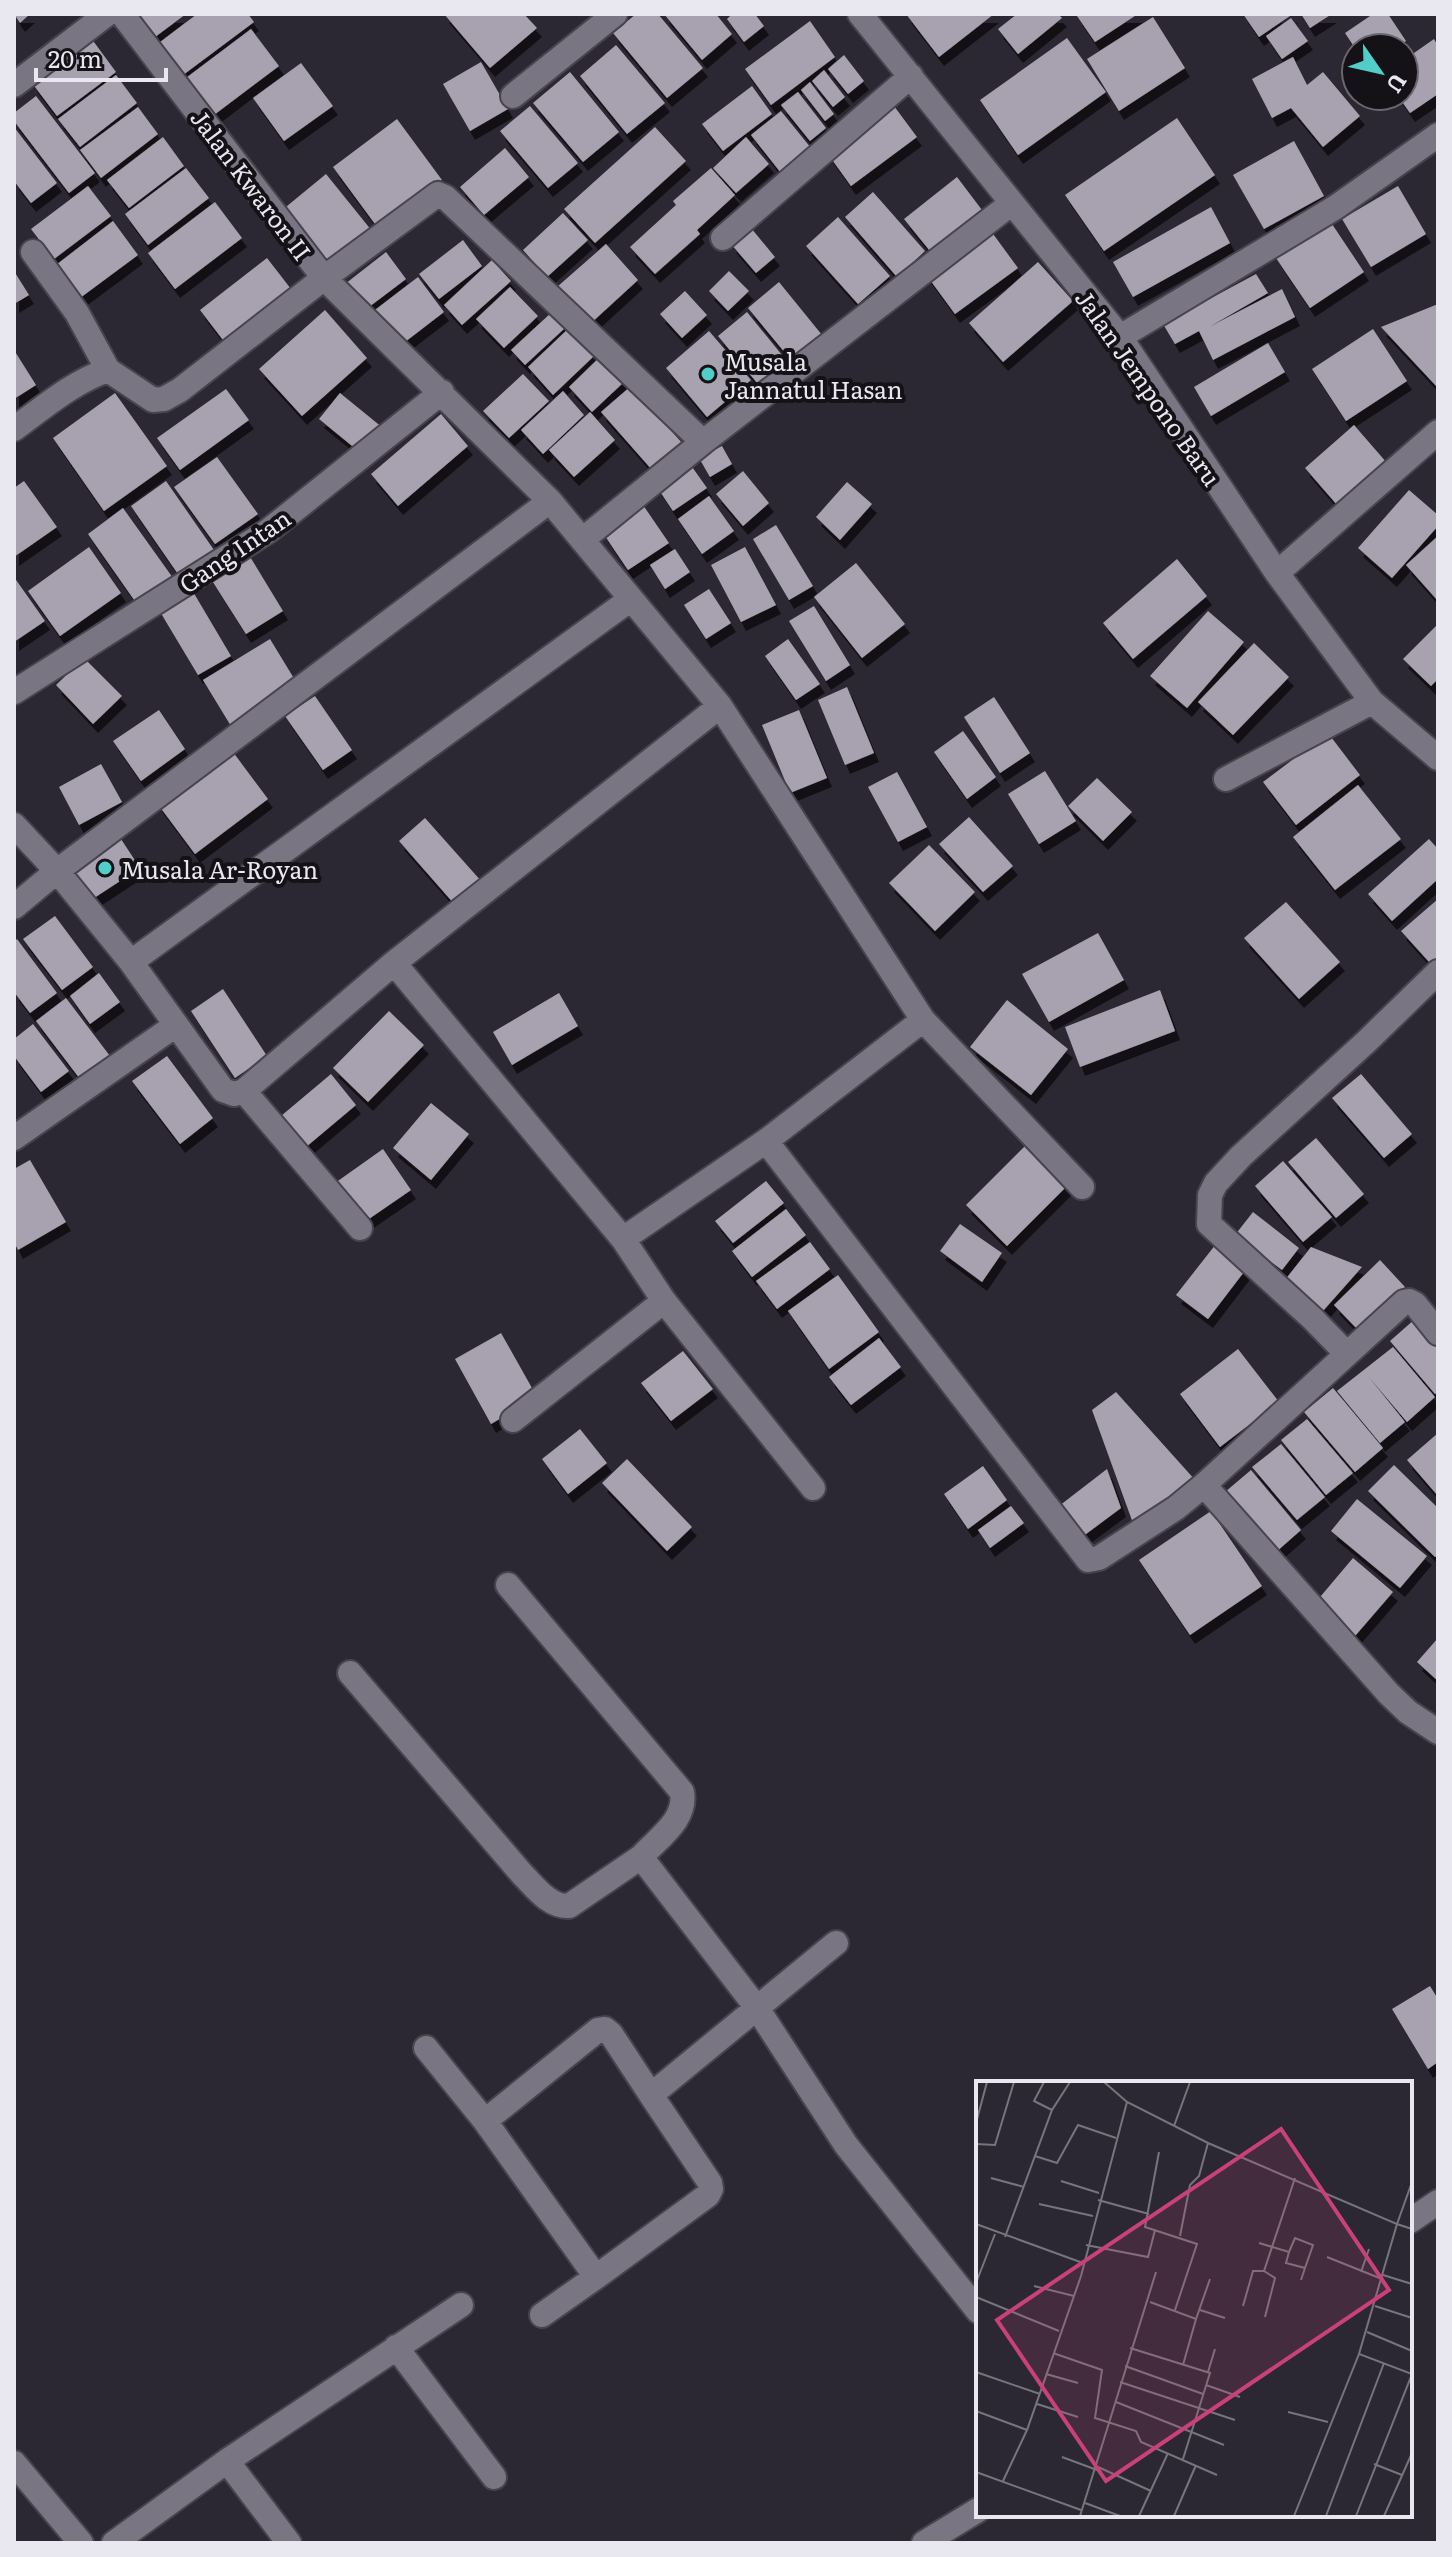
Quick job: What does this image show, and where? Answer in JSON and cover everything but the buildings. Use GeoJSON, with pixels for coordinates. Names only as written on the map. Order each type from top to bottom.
{"type":"FeatureCollection","features":[{"type":"Feature","properties":{"kind":"street"},"geometry":{"type":"LineString","coordinates":[[14,85],[107,14]]}},
{"type":"Feature","properties":{"kind":"street","name":"Jalan Kwaron II"},"geometry":{"type":"LineString","coordinates":[[122,14],[324,278],[550,501],[720,706],[923,1020],[1082,1187]]}},
{"type":"Feature","properties":{"kind":"street"},"geometry":{"type":"LineString","coordinates":[[513,96],[615,14]]}},
{"type":"Feature","properties":{"kind":"street","name":"Jalan Jempono Baru"},"geometry":{"type":"LineString","coordinates":[[860,14],[1120,337],[1277,573],[1372,702],[1438,758]]}},
{"type":"Feature","properties":{"kind":"street"},"geometry":{"type":"LineString","coordinates":[[723,238],[911,76]]}},
{"type":"Feature","properties":{"kind":"street"},"geometry":{"type":"LineString","coordinates":[[1120,337],[1336,207],[1438,135]]}},
{"type":"Feature","properties":{"kind":"street"},"geometry":{"type":"LineString","coordinates":[[33,252],[77,313],[108,370],[153,400],[164,399],[438,194],[445,197],[703,442]]}},
{"type":"Feature","properties":{"kind":"street"},"geometry":{"type":"LineString","coordinates":[[582,540],[703,442],[1012,203]]}},
{"type":"Feature","properties":{"kind":"street"},"geometry":{"type":"LineString","coordinates":[[14,429],[71,387],[108,370]]}},
{"type":"Feature","properties":{"kind":"street","name":"Gang Intan"},"geometry":{"type":"LineString","coordinates":[[14,692],[268,531],[442,392]]}},
{"type":"Feature","properties":{"kind":"street"},"geometry":{"type":"LineString","coordinates":[[1277,573],[1438,432]]}},
{"type":"Feature","properties":{"kind":"street"},"geometry":{"type":"LineString","coordinates":[[14,907],[57,871],[550,501]]}},
{"type":"Feature","properties":{"kind":"street"},"geometry":{"type":"LineString","coordinates":[[131,962],[631,599]]}},
{"type":"Feature","properties":{"kind":"street"},"geometry":{"type":"LineString","coordinates":[[1226,779],[1372,702]]}},
{"type":"Feature","properties":{"kind":"street"},"geometry":{"type":"LineString","coordinates":[[14,825],[57,871],[131,962],[223,1090],[234,1094],[244,1091],[394,963],[720,706]]}},
{"type":"Feature","properties":{"kind":"street"},"geometry":{"type":"LineString","coordinates":[[394,963],[623,1239],[664,1301],[813,1488]]}},
{"type":"Feature","properties":{"kind":"street"},"geometry":{"type":"LineString","coordinates":[[1346,1353],[1209,1224],[1210,1195],[1216,1183],[1241,1156],[1438,972]]}},
{"type":"Feature","properties":{"kind":"street"},"geometry":{"type":"LineString","coordinates":[[623,1239],[766,1141],[923,1020]]}},
{"type":"Feature","properties":{"kind":"street"},"geometry":{"type":"LineString","coordinates":[[14,1138],[176,1025]]}},
{"type":"Feature","properties":{"kind":"street"},"geometry":{"type":"LineString","coordinates":[[244,1091],[360,1228]]}},
{"type":"Feature","properties":{"kind":"street"},"geometry":{"type":"LineString","coordinates":[[766,1141],[1088,1560],[1099,1558],[1176,1508],[1404,1302],[1415,1304],[1438,1333]]}},
{"type":"Feature","properties":{"kind":"street"},"geometry":{"type":"LineString","coordinates":[[513,1420],[664,1301]]}},
{"type":"Feature","properties":{"kind":"street"},"geometry":{"type":"LineString","coordinates":[[1204,1485],[1398,1703],[1438,1732]]}},
{"type":"Feature","properties":{"kind":"street"},"geometry":{"type":"LineString","coordinates":[[350,1673],[522,1874],[550,1901],[569,1906],[641,1857],[677,1820],[684,1802],[682,1792],[508,1585]]}},
{"type":"Feature","properties":{"kind":"street"},"geometry":{"type":"LineString","coordinates":[[641,1857],[757,2008],[846,2145],[976,2308]]}},
{"type":"Feature","properties":{"kind":"street"},"geometry":{"type":"LineString","coordinates":[[651,2095],[836,1943]]}},
{"type":"Feature","properties":{"kind":"street"},"geometry":{"type":"LineString","coordinates":[[485,2121],[598,2030],[605,2029],[710,2183],[708,2195],[542,2315]]}},
{"type":"Feature","properties":{"kind":"street"},"geometry":{"type":"LineString","coordinates":[[426,2048],[485,2121],[596,2277]]}},
{"type":"Feature","properties":{"kind":"street"},"geometry":{"type":"LineString","coordinates":[[1412,2220],[1438,2202]]}},
{"type":"Feature","properties":{"kind":"street"},"geometry":{"type":"LineString","coordinates":[[114,2543],[227,2461],[461,2305]]}},
{"type":"Feature","properties":{"kind":"street"},"geometry":{"type":"LineString","coordinates":[[396,2347],[494,2477]]}},
{"type":"Feature","properties":{"kind":"street"},"geometry":{"type":"LineString","coordinates":[[227,2461],[289,2543]]}},
{"type":"Feature","properties":{"kind":"street"},"geometry":{"type":"LineString","coordinates":[[14,2463],[81,2543]]}},
{"type":"Feature","properties":{"kind":"street"},"geometry":{"type":"LineString","coordinates":[[924,2543],[976,2511]]}},
{"type":"Feature","properties":{"kind":"place","name":"Musala Jannatul Hasan"},"geometry":{"type":"Point","coordinates":[708,374]}},
{"type":"Feature","properties":{"kind":"place","name":"Musala Ar-Royan"},"geometry":{"type":"Point","coordinates":[105,868]}}]}
